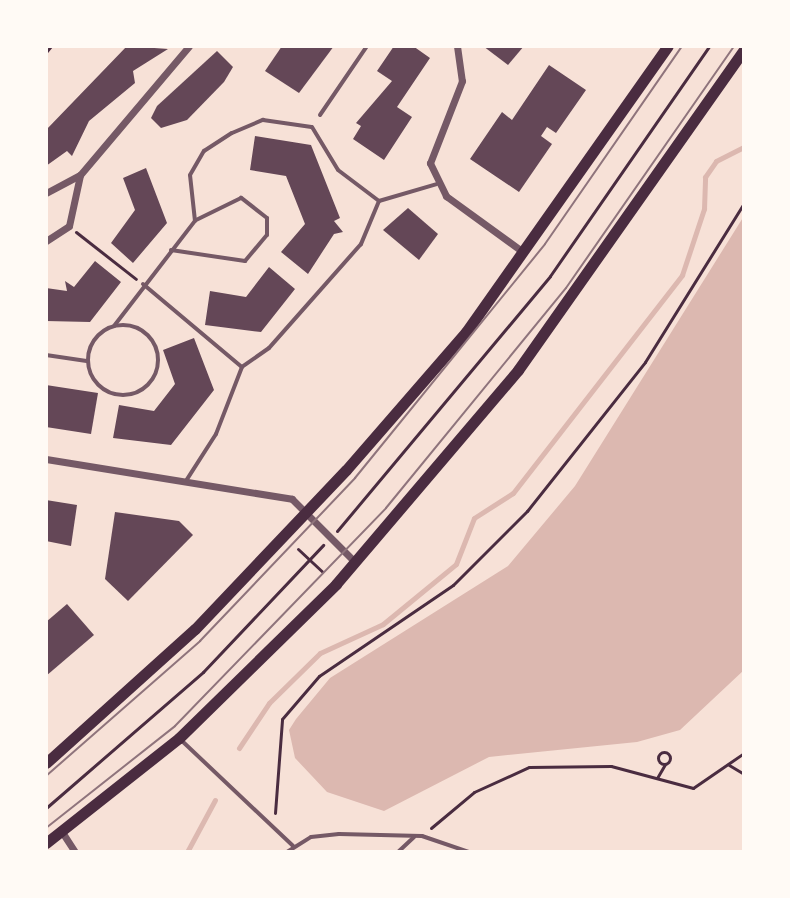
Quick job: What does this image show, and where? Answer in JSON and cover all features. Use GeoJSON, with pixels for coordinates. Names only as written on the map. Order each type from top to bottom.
{"type":"FeatureCollection","features":[{"type":"Feature","properties":{"kind":"main road"},"geometry":{"type":"LineString","coordinates":[[46,763],[195,629],[307,513],[525,254],[668,46]]}},
{"type":"Feature","properties":{"kind":"main road"},"geometry":{"type":"LineString","coordinates":[[46,843],[179,738],[355,562],[518,370],[744,50]]}},
{"type":"Feature","properties":{"kind":"street"},"geometry":{"type":"LineString","coordinates":[[46,193],[80,175],[189,46]]}},
{"type":"Feature","properties":{"kind":"street"},"geometry":{"type":"LineString","coordinates":[[457,46],[462,81],[431,147],[437,184],[525,254]]}},
{"type":"Feature","properties":{"kind":"street"},"geometry":{"type":"LineString","coordinates":[[46,241],[69,226],[80,175]]}},
{"type":"Feature","properties":{"kind":"street"},"geometry":{"type":"LineString","coordinates":[[46,459],[292,499],[328,539],[355,562]]}},
{"type":"Feature","properties":{"kind":"street"},"geometry":{"type":"LineString","coordinates":[[62,832],[75,852]]}},
{"type":"Feature","properties":{"kind":"lane"},"geometry":{"type":"LineString","coordinates":[[320,115],[367,46]]}},
{"type":"Feature","properties":{"kind":"lane"},"geometry":{"type":"LineString","coordinates":[[195,221],[190,175],[204,151],[263,120],[312,127],[338,170],[379,201]]}},
{"type":"Feature","properties":{"kind":"lane"},"geometry":{"type":"LineString","coordinates":[[379,201],[437,184]]}},
{"type":"Feature","properties":{"kind":"lane"},"geometry":{"type":"LineString","coordinates":[[114,326],[137,328],[153,343],[154,376],[137,392],[115,394],[95,382],[87,361],[94,339],[114,326],[143,284],[171,250],[195,221],[241,198],[267,218],[267,235],[245,261],[171,250]]}},
{"type":"Feature","properties":{"kind":"lane"},"geometry":{"type":"LineString","coordinates":[[186,481],[216,434],[242,367],[269,348],[361,244],[379,201]]}},
{"type":"Feature","properties":{"kind":"lane"},"geometry":{"type":"LineString","coordinates":[[143,284],[242,367]]}},
{"type":"Feature","properties":{"kind":"lane"},"geometry":{"type":"LineString","coordinates":[[46,355],[87,361]]}},
{"type":"Feature","properties":{"kind":"lane"},"geometry":{"type":"LineString","coordinates":[[179,738],[293,846]]}},
{"type":"Feature","properties":{"kind":"lane"},"geometry":{"type":"LineString","coordinates":[[398,852],[416,836]]}},
{"type":"Feature","properties":{"kind":"lane"},"geometry":{"type":"LineString","coordinates":[[287,852],[311,837],[424,836],[469,852]]}},
{"type":"Feature","properties":{"kind":"path"},"geometry":{"type":"LineString","coordinates":[[46,52],[51,46]]}},
{"type":"Feature","properties":{"kind":"path"},"geometry":{"type":"LineString","coordinates":[[46,808],[139,732],[328,539],[550,276],[709,46]]}},
{"type":"Feature","properties":{"kind":"path"},"geometry":{"type":"LineString","coordinates":[[269,824],[279,806],[274,751],[282,719],[319,676],[453,585],[527,511],[645,362],[744,203]]}},
{"type":"Feature","properties":{"kind":"path"},"geometry":{"type":"LineString","coordinates":[[69,226],[143,284]]}},
{"type":"Feature","properties":{"kind":"path"},"geometry":{"type":"LineString","coordinates":[[298,549],[322,571]]}},
{"type":"Feature","properties":{"kind":"path"},"geometry":{"type":"LineString","coordinates":[[424,836],[474,792],[529,767],[611,766],[693,788],[744,753]]}},
{"type":"Feature","properties":{"kind":"path"},"geometry":{"type":"LineString","coordinates":[[655,779],[665,764]]}},
{"type":"Feature","properties":{"kind":"path"},"geometry":{"type":"LineString","coordinates":[[729,765],[744,774]]}},
{"type":"Feature","properties":{"kind":"shaded area"},"geometry":{"type":"Polygon","coordinates":[[[744,216],[744,670],[680,730],[637,742],[489,757],[384,811],[327,792],[295,758],[289,730],[296,719],[330,678],[508,566],[575,486],[744,216]]]}},
{"type":"Feature","properties":{"kind":"building"},"geometry":{"type":"Polygon","coordinates":[[[127,46],[168,49],[133,71],[135,83],[89,121],[72,156],[67,151],[46,166],[46,130],[127,46]]]}},
{"type":"Feature","properties":{"kind":"building"},"geometry":{"type":"Polygon","coordinates":[[[282,46],[334,46],[299,93],[265,71],[282,46]]]}},
{"type":"Feature","properties":{"kind":"building"},"geometry":{"type":"Polygon","coordinates":[[[394,46],[413,46],[430,58],[397,107],[412,117],[384,160],[353,139],[361,126],[356,123],[392,81],[377,71],[394,46]]]}},
{"type":"Feature","properties":{"kind":"building"},"geometry":{"type":"Polygon","coordinates":[[[483,46],[524,46],[508,65],[483,46]]]}},
{"type":"Feature","properties":{"kind":"building"},"geometry":{"type":"Polygon","coordinates":[[[217,51],[233,67],[224,82],[187,120],[161,128],[151,118],[157,106],[217,51]]]}},
{"type":"Feature","properties":{"kind":"building"},"geometry":{"type":"Polygon","coordinates":[[[549,65],[586,90],[556,133],[547,127],[541,136],[552,144],[519,192],[470,159],[502,112],[512,120],[549,65]]]}},
{"type":"Feature","properties":{"kind":"building"},"geometry":{"type":"Polygon","coordinates":[[[255,136],[311,145],[340,218],[334,221],[343,232],[334,234],[308,274],[281,252],[305,224],[286,176],[250,170],[255,136]]]}},
{"type":"Feature","properties":{"kind":"building"},"geometry":{"type":"Polygon","coordinates":[[[146,168],[167,223],[133,263],[111,243],[135,210],[123,178],[146,168]]]}},
{"type":"Feature","properties":{"kind":"building"},"geometry":{"type":"Polygon","coordinates":[[[408,208],[438,234],[419,260],[383,230],[408,208]]]}},
{"type":"Feature","properties":{"kind":"building"},"geometry":{"type":"Polygon","coordinates":[[[95,261],[121,282],[90,322],[46,321],[46,288],[67,291],[65,281],[74,287],[95,261]]]}},
{"type":"Feature","properties":{"kind":"building"},"geometry":{"type":"Polygon","coordinates":[[[269,267],[295,289],[261,332],[205,325],[210,291],[246,297],[269,267]]]}},
{"type":"Feature","properties":{"kind":"building"},"geometry":{"type":"Polygon","coordinates":[[[194,338],[214,390],[171,445],[113,438],[119,405],[154,411],[175,384],[163,350],[194,338]]]}},
{"type":"Feature","properties":{"kind":"building"},"geometry":{"type":"Polygon","coordinates":[[[46,385],[98,393],[91,434],[46,427],[46,385]]]}},
{"type":"Feature","properties":{"kind":"building"},"geometry":{"type":"Polygon","coordinates":[[[46,500],[77,505],[71,546],[46,541],[46,500]]]}},
{"type":"Feature","properties":{"kind":"building"},"geometry":{"type":"Polygon","coordinates":[[[115,512],[179,521],[193,535],[128,601],[105,579],[115,512]]]}},
{"type":"Feature","properties":{"kind":"building"},"geometry":{"type":"Polygon","coordinates":[[[67,604],[94,635],[46,676],[46,622],[67,604]]]}},
{"type":"Feature","properties":{"kind":"waterway"},"geometry":{"type":"LineString","coordinates":[[239,748],[269,703],[320,653],[383,624],[456,564],[474,518],[513,493],[682,275],[704,209],[705,177],[716,161],[744,147]]}},
{"type":"Feature","properties":{"kind":"waterway"},"geometry":{"type":"LineString","coordinates":[[187,852],[215,800]]}},
{"type":"Feature","properties":{"kind":"tram line"},"geometry":{"type":"LineString","coordinates":[[46,776],[200,641],[355,478],[545,244],[682,46]]}},
{"type":"Feature","properties":{"kind":"tram line"},"geometry":{"type":"LineString","coordinates":[[46,828],[175,726],[386,508],[566,288],[734,46]]}}]}
